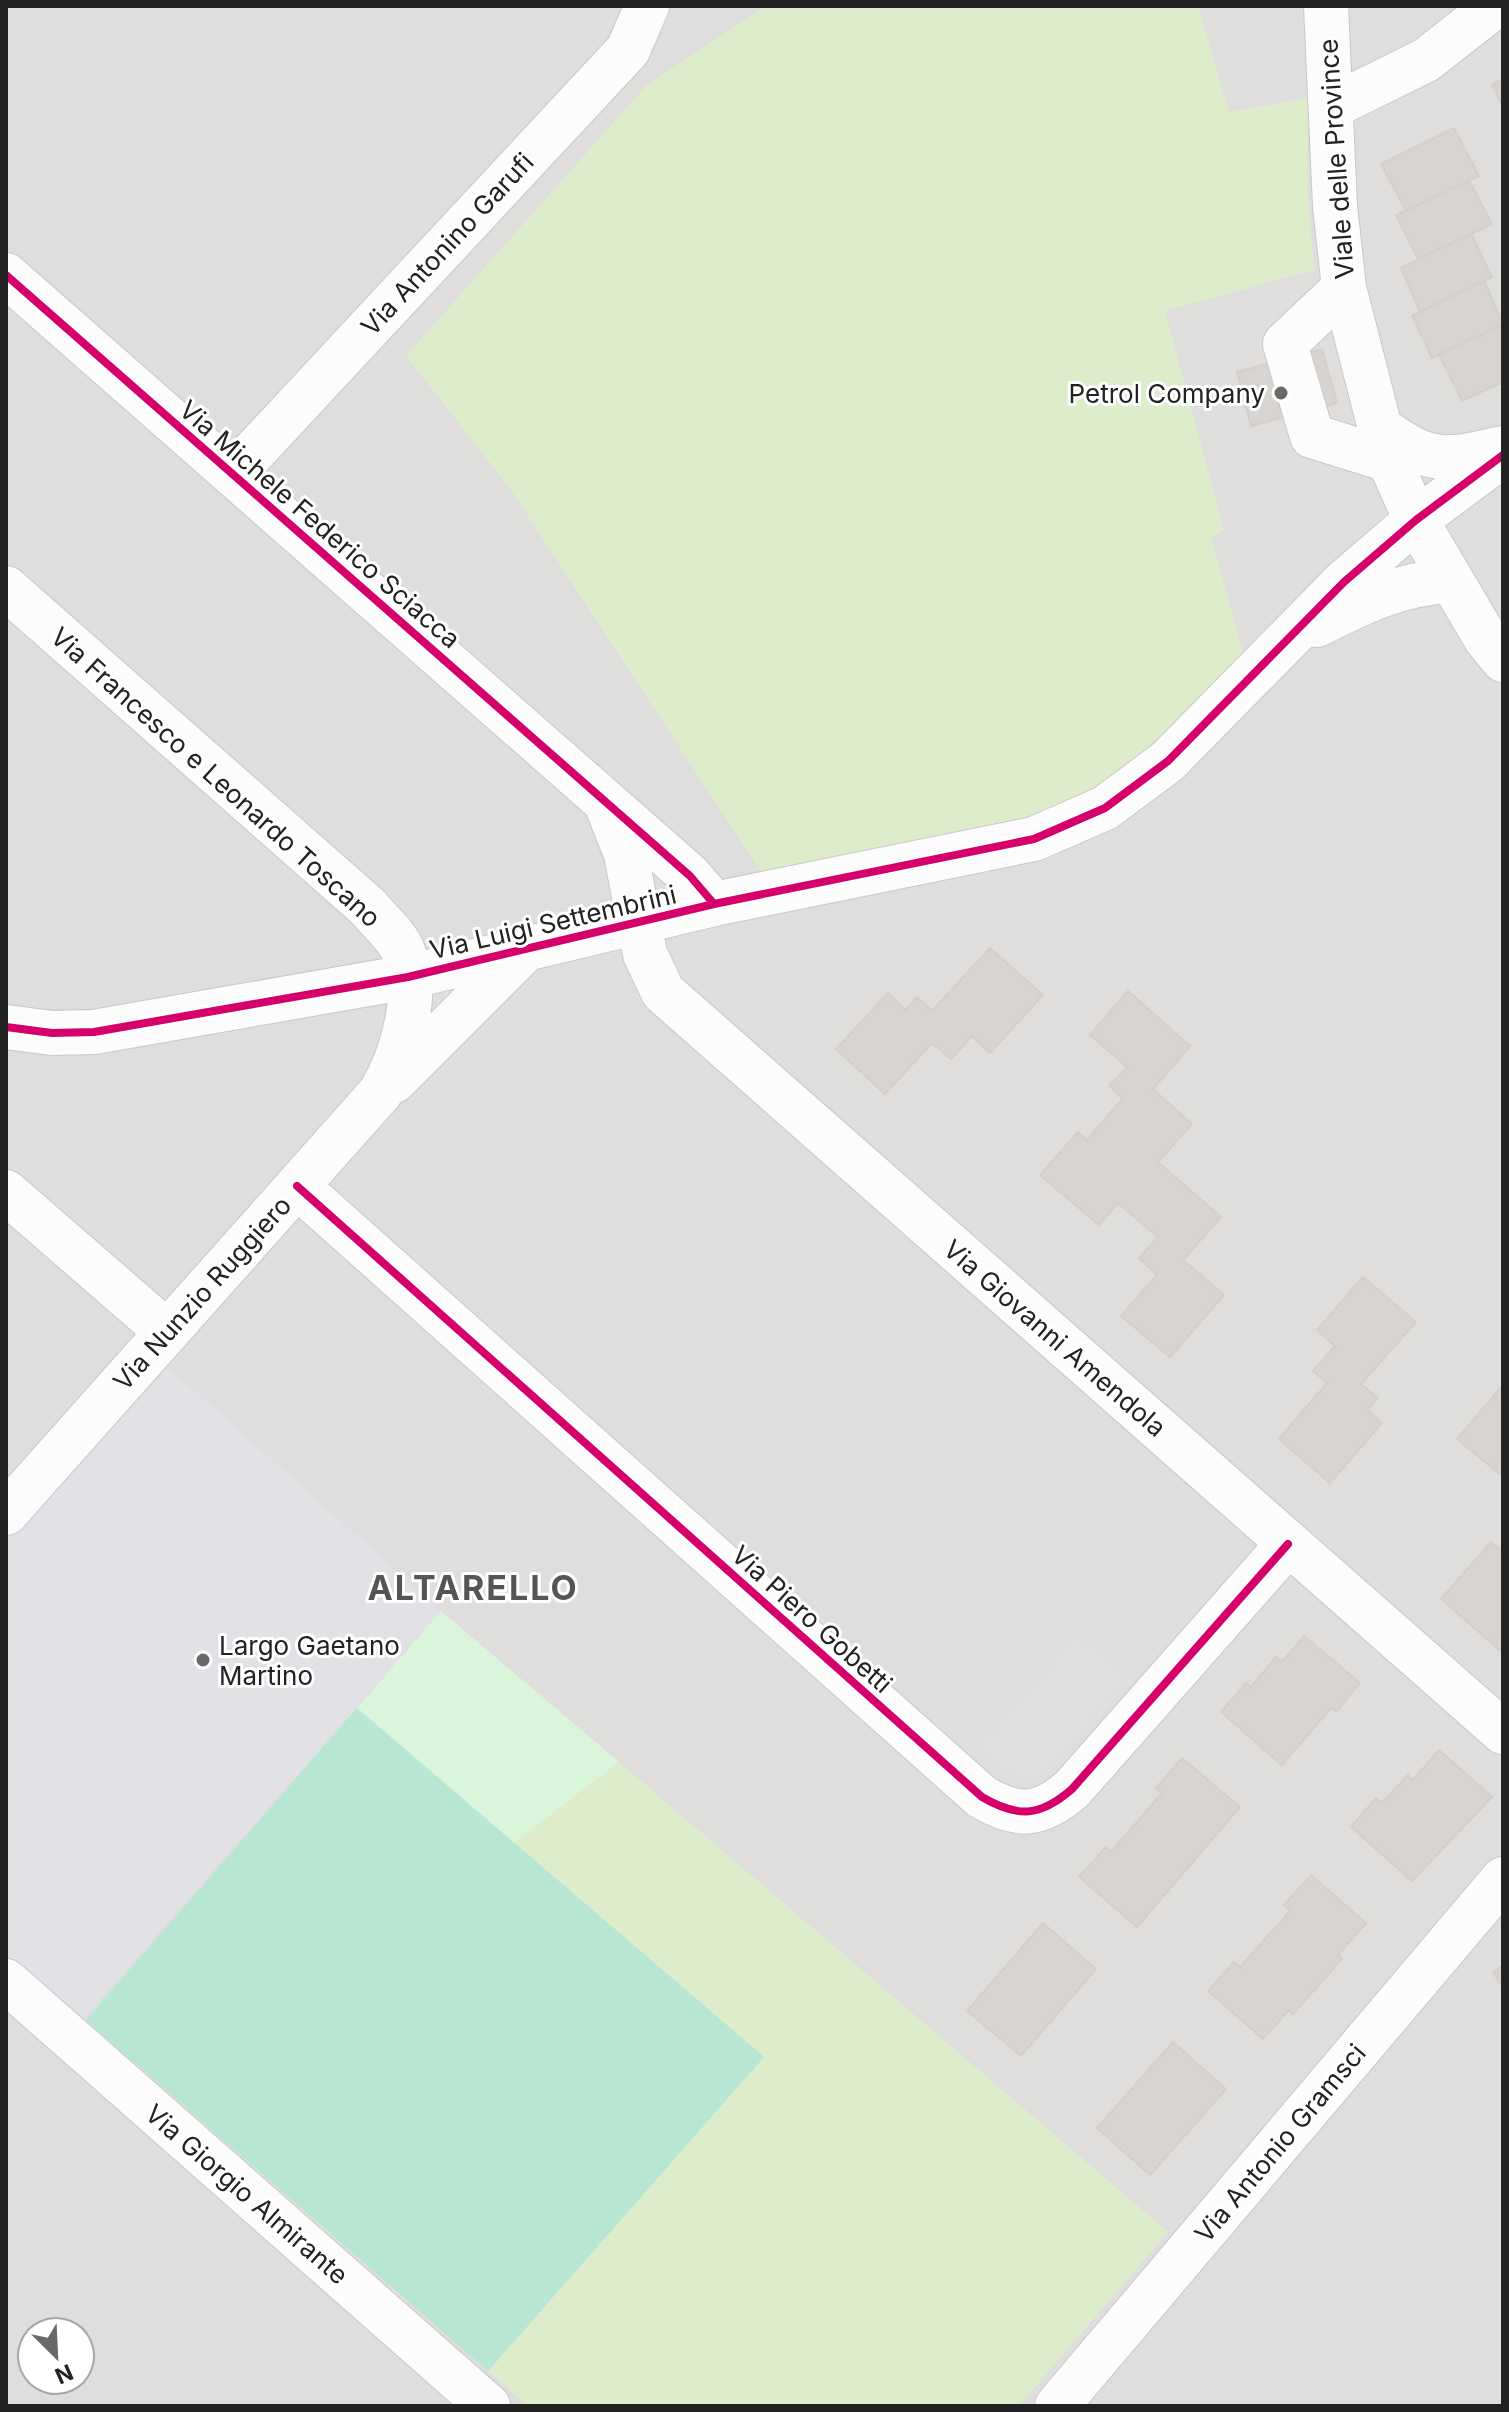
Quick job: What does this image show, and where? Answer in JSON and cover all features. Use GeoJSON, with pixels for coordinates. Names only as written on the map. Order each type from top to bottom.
{"type":"FeatureCollection","features":[{"type":"Feature","properties":{"kind":"street","name":"Via Antonino Garufi"},"geometry":{"type":"LineString","coordinates":[[233,474],[628,50],[647,6]]}},
{"type":"Feature","properties":{"kind":"street","name":"Viale delle Province"},"geometry":{"type":"LineString","coordinates":[[1326,6],[1333,106],[1335,206],[1344,288],[1385,444],[1416,520],[1474,605],[1503,660]]}},
{"type":"Feature","properties":{"kind":"street"},"geometry":{"type":"LineString","coordinates":[[1333,106],[1426,60],[1495,6]]}},
{"type":"Feature","properties":{"kind":"street","name":"Via Michele Federico Sciacca"},"geometry":{"type":"LineString","coordinates":[[6,275],[690,876],[714,904]]}},
{"type":"Feature","properties":{"kind":"street"},"geometry":{"type":"LineString","coordinates":[[1344,288],[1285,344],[1312,436],[1406,447],[1449,460],[1503,448]]}},
{"type":"Feature","properties":{"kind":"street"},"geometry":{"type":"LineString","coordinates":[[1416,520],[1503,455]]}},
{"type":"Feature","properties":{"kind":"street","name":"Via Luigi Settembrini"},"geometry":{"type":"LineString","coordinates":[[6,1027],[52,1033],[94,1032],[408,977],[714,904],[1034,839],[1073,824],[1138,786],[1168,761],[1276,648],[1344,582],[1416,520]]}},
{"type":"Feature","properties":{"kind":"street"},"geometry":{"type":"LineString","coordinates":[[1276,648],[1354,606],[1416,583],[1474,605]]}},
{"type":"Feature","properties":{"kind":"street","name":"Via Francesco e Leonardo Toscano"},"geometry":{"type":"LineString","coordinates":[[6,588],[369,908],[403,950],[408,977]]}},
{"type":"Feature","properties":{"kind":"street","name":"Via Giovanni Amendola"},"geometry":{"type":"LineString","coordinates":[[606,803],[626,854],[645,954],[663,992],[1503,1732]]}},
{"type":"Feature","properties":{"kind":"street"},"geometry":{"type":"LineString","coordinates":[[380,1093],[526,949]]}},
{"type":"Feature","properties":{"kind":"street","name":"Via Nunzio Ruggiero"},"geometry":{"type":"LineString","coordinates":[[6,1513],[380,1093],[397,1066],[406,1038],[408,977]]}},
{"type":"Feature","properties":{"kind":"street","name":"Via Piero Gobetti"},"geometry":{"type":"LineString","coordinates":[[297,1186],[982,1797],[1007,1812],[1031,1811],[1054,1805],[1072,1789],[1288,1544]]}},
{"type":"Feature","properties":{"kind":"street"},"geometry":{"type":"LineString","coordinates":[[6,1192],[167,1332]]}},
{"type":"Feature","properties":{"kind":"street","name":"Via Antonio Gramsci"},"geometry":{"type":"LineString","coordinates":[[1057,2406],[1503,1879]]}},
{"type":"Feature","properties":{"kind":"street","name":"Via Giorgio Almirante"},"geometry":{"type":"LineString","coordinates":[[6,1981],[488,2406]]}},
{"type":"Feature","properties":{"kind":"shaded area"},"geometry":{"type":"Polygon","coordinates":[[[6,6],[1503,6],[1503,2406],[6,2406],[6,6]]]}},
{"type":"Feature","properties":{"kind":"shaded area","name":"Largo Gaetano Martino"},"geometry":{"type":"Polygon","coordinates":[[[149,1350],[441,1611],[68,2036],[6,1981],[6,1513],[149,1350]]]}},
{"type":"Feature","properties":{"kind":"shaded area"},"geometry":{"type":"Polygon","coordinates":[[[1078,1632],[1131,1679],[1047,1774],[1030,1783],[1019,1784],[961,1736],[971,1740],[987,1735],[1078,1632]]]}},
{"type":"Feature","properties":{"kind":"green space"},"geometry":{"type":"Polygon","coordinates":[[[765,6],[1198,6],[1229,112],[1307,98],[1308,197],[1314,270],[1165,311],[1224,530],[1211,537],[1246,663],[1117,781],[1019,824],[765,878],[509,487],[406,356],[646,86],[765,6]]]}},
{"type":"Feature","properties":{"kind":"green space"},"geometry":{"type":"Polygon","coordinates":[[[441,1611],[619,1762],[514,1843],[357,1708],[441,1611]]]}},
{"type":"Feature","properties":{"kind":"green space"},"geometry":{"type":"Polygon","coordinates":[[[357,1708],[764,2057],[488,2371],[86,2020],[357,1708]]]}},
{"type":"Feature","properties":{"kind":"green space"},"geometry":{"type":"Polygon","coordinates":[[[619,1762],[1168,2232],[1019,2406],[528,2406],[488,2371],[763,2057],[514,1843],[619,1762]]]}},
{"type":"Feature","properties":{"kind":"building"},"geometry":{"type":"Polygon","coordinates":[[[1503,79],[1503,106],[1492,85],[1503,79]]]}},
{"type":"Feature","properties":{"kind":"building"},"geometry":{"type":"Polygon","coordinates":[[[1454,128],[1479,176],[1406,211],[1381,164],[1454,128]]]}},
{"type":"Feature","properties":{"kind":"building"},"geometry":{"type":"Polygon","coordinates":[[[1469,181],[1492,224],[1418,259],[1396,215],[1469,181]]]}},
{"type":"Feature","properties":{"kind":"building"},"geometry":{"type":"Polygon","coordinates":[[[1471,234],[1492,277],[1420,312],[1401,268],[1471,234]]]}},
{"type":"Feature","properties":{"kind":"building"},"geometry":{"type":"Polygon","coordinates":[[[1484,281],[1503,324],[1432,358],[1412,316],[1484,281]]]}},
{"type":"Feature","properties":{"kind":"building"},"geometry":{"type":"Polygon","coordinates":[[[1503,324],[1503,382],[1462,401],[1439,355],[1503,324]]]}},
{"type":"Feature","properties":{"kind":"building"},"geometry":{"type":"Polygon","coordinates":[[[1322,349],[1337,403],[1251,426],[1237,372],[1322,349]]]}},
{"type":"Feature","properties":{"kind":"building"},"geometry":{"type":"Polygon","coordinates":[[[990,948],[1043,995],[990,1053],[972,1036],[951,1059],[932,1043],[885,1094],[836,1049],[888,993],[905,1010],[917,997],[932,1011],[990,948]]]}},
{"type":"Feature","properties":{"kind":"building"},"geometry":{"type":"Polygon","coordinates":[[[1128,991],[1190,1046],[1153,1089],[1192,1124],[1158,1162],[1221,1217],[1183,1260],[1224,1295],[1170,1357],[1121,1316],[1157,1275],[1139,1258],[1158,1237],[1118,1203],[1099,1225],[1040,1175],[1078,1132],[1087,1140],[1123,1098],[1109,1086],[1127,1067],[1090,1035],[1128,991]]]}},
{"type":"Feature","properties":{"kind":"building"},"geometry":{"type":"Polygon","coordinates":[[[1363,1277],[1416,1322],[1361,1384],[1378,1398],[1367,1410],[1382,1423],[1330,1483],[1279,1439],[1327,1383],[1313,1371],[1335,1346],[1317,1330],[1363,1277]]]}},
{"type":"Feature","properties":{"kind":"building"},"geometry":{"type":"Polygon","coordinates":[[[1503,1385],[1503,1477],[1457,1439],[1503,1385]]]}},
{"type":"Feature","properties":{"kind":"building"},"geometry":{"type":"Polygon","coordinates":[[[1491,1542],[1503,1552],[1503,1653],[1441,1599],[1491,1542]]]}},
{"type":"Feature","properties":{"kind":"building"},"geometry":{"type":"Polygon","coordinates":[[[1304,1636],[1360,1683],[1336,1712],[1331,1708],[1282,1765],[1221,1712],[1246,1683],[1251,1687],[1276,1657],[1282,1662],[1304,1636]]]}},
{"type":"Feature","properties":{"kind":"building"},"geometry":{"type":"Polygon","coordinates":[[[1439,1750],[1492,1797],[1412,1881],[1351,1827],[1376,1798],[1382,1803],[1408,1775],[1413,1780],[1439,1750]]]}},
{"type":"Feature","properties":{"kind":"building"},"geometry":{"type":"Polygon","coordinates":[[[1182,1758],[1240,1807],[1137,1927],[1079,1877],[1106,1847],[1111,1852],[1162,1793],[1156,1788],[1182,1758]]]}},
{"type":"Feature","properties":{"kind":"building"},"geometry":{"type":"Polygon","coordinates":[[[1311,1875],[1366,1923],[1338,1955],[1342,1959],[1293,2014],[1289,2010],[1263,2039],[1208,1991],[1234,1962],[1240,1967],[1290,1911],[1284,1905],[1311,1875]]]}},
{"type":"Feature","properties":{"kind":"building"},"geometry":{"type":"Polygon","coordinates":[[[1043,1923],[1096,1969],[1021,2056],[967,2011],[1043,1923]]]}},
{"type":"Feature","properties":{"kind":"building"},"geometry":{"type":"Polygon","coordinates":[[[1503,1965],[1503,1986],[1493,1973],[1503,1965]]]}},
{"type":"Feature","properties":{"kind":"building"},"geometry":{"type":"Polygon","coordinates":[[[1173,2042],[1226,2089],[1150,2175],[1097,2128],[1173,2042]]]}},
{"type":"Feature","properties":{"kind":"cycle path"},"geometry":{"type":"LineString","coordinates":[[6,275],[690,876],[714,904]]}},
{"type":"Feature","properties":{"kind":"cycle path"},"geometry":{"type":"LineString","coordinates":[[6,1027],[52,1033],[94,1032],[408,977],[714,904],[1034,839],[1105,808],[1168,761],[1344,582],[1416,520],[1503,455]]}},
{"type":"Feature","properties":{"kind":"cycle path"},"geometry":{"type":"LineString","coordinates":[[297,1186],[982,1797],[1007,1809],[1039,1809],[1072,1789],[1288,1544]]}},
{"type":"Feature","properties":{"kind":"place","name":"Petrol Company"},"geometry":{"type":"Point","coordinates":[1281,393]}},
{"type":"Feature","properties":{"kind":"place","name":"Largo Gaetano Martino"},"geometry":{"type":"Point","coordinates":[203,1660]}},
{"type":"Feature","properties":{"kind":"district","name":"ALTARELLO"},"geometry":{"type":"Point","coordinates":[473,1587]}}]}
